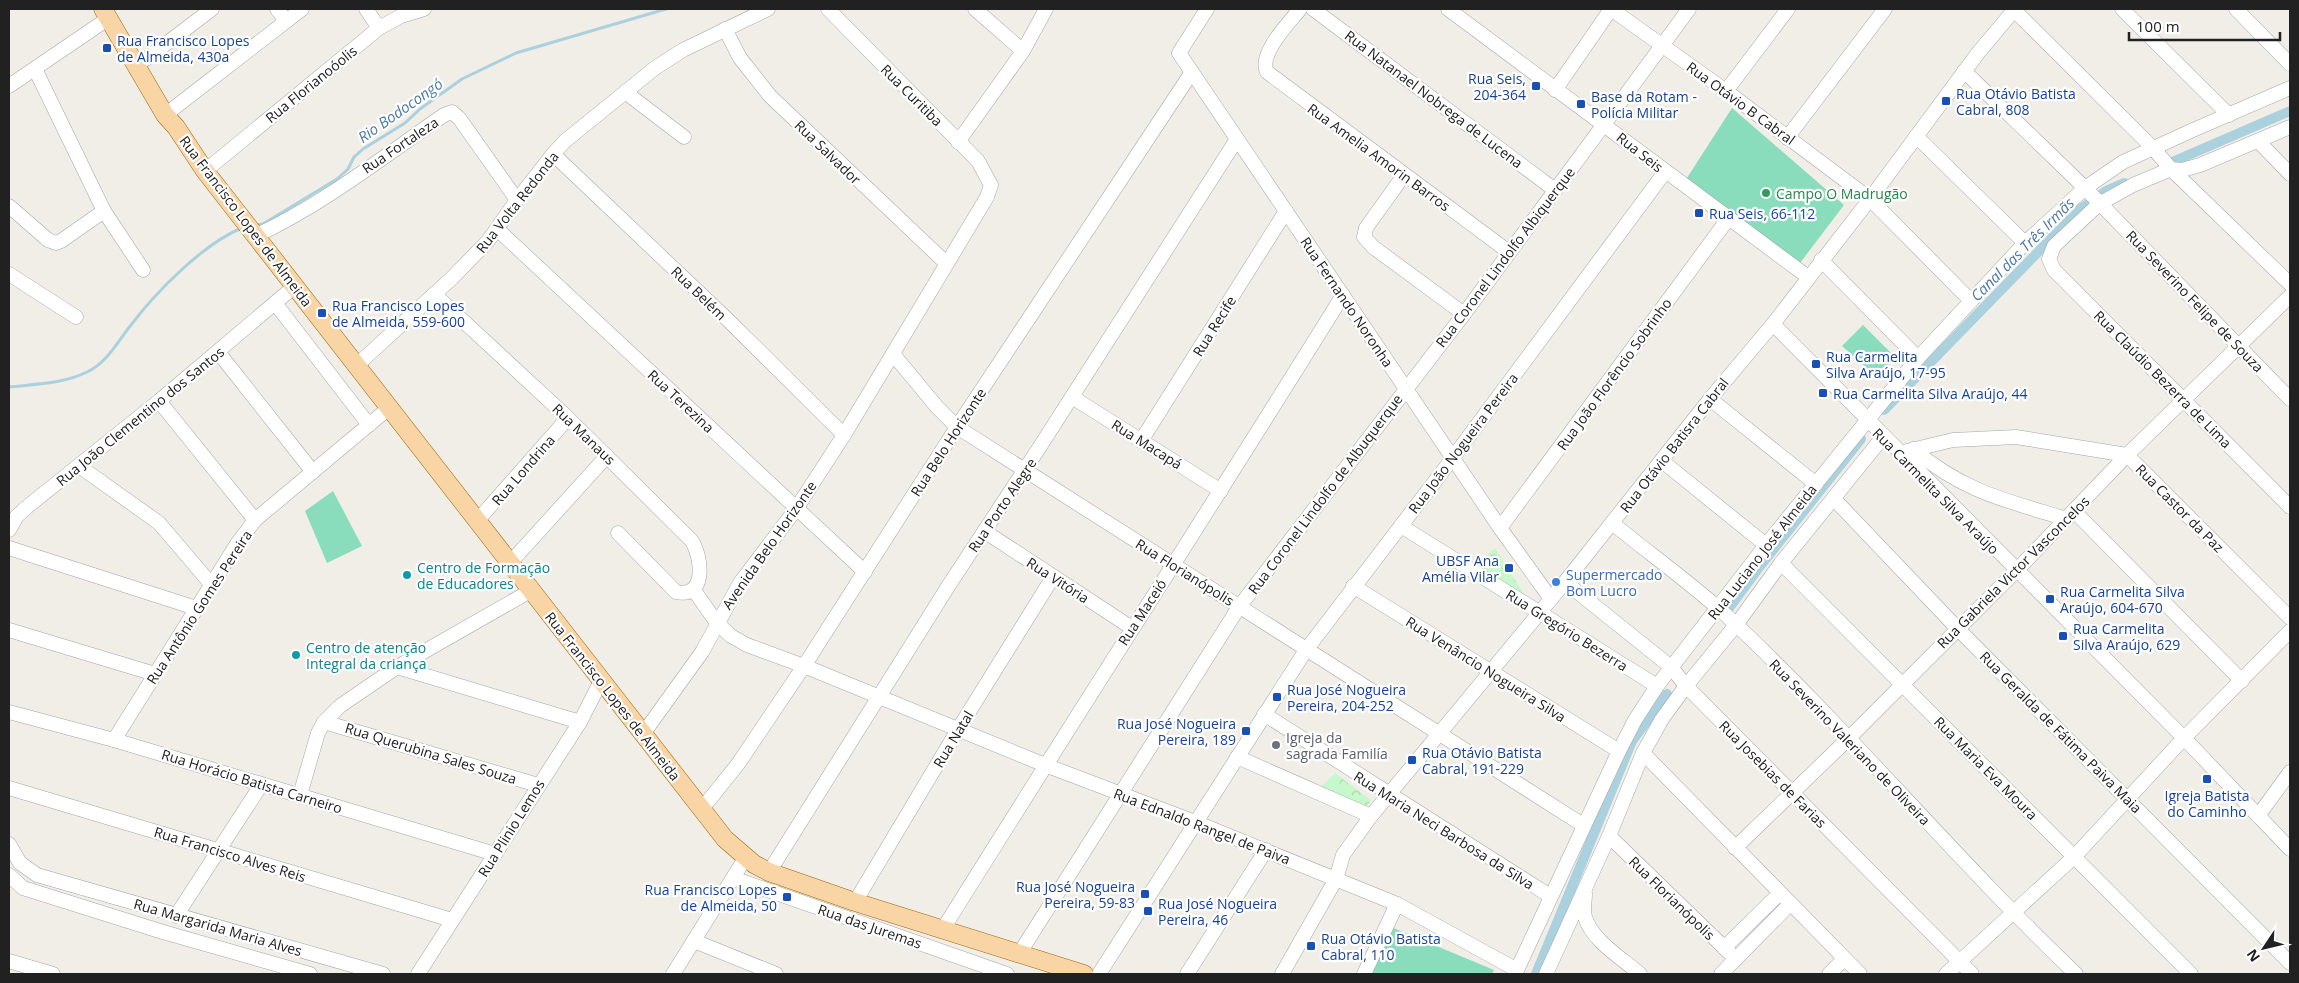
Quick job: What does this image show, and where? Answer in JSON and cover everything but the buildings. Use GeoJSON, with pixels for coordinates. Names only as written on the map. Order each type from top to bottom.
{"type":"FeatureCollection","features":[{"type":"Feature","properties":{"kind":"main road","name":"Rua Francisco Lopes de Almeida"},"geometry":{"type":"LineString","coordinates":[[109,12],[146,59],[171,117]]}},
{"type":"Feature","properties":{"kind":"main road","name":"Rua Francisco Lopes de Almeida"},"geometry":{"type":"LineString","coordinates":[[109,12],[205,171],[701,810],[726,839],[746,857],[769,872],[855,902],[1084,974]]}},
{"type":"Feature","properties":{"kind":"street"},"geometry":{"type":"LineString","coordinates":[[276,9],[286,21]]}},
{"type":"Feature","properties":{"kind":"street"},"geometry":{"type":"LineString","coordinates":[[171,117],[302,9]]}},
{"type":"Feature","properties":{"kind":"street"},"geometry":{"type":"LineString","coordinates":[[366,9],[379,28]]}},
{"type":"Feature","properties":{"kind":"street","name":"Rua Florianoóolis"},"geometry":{"type":"LineString","coordinates":[[205,171],[399,12],[424,9]]}},
{"type":"Feature","properties":{"kind":"street","name":"Rua Volta Redonda"},"geometry":{"type":"LineString","coordinates":[[356,366],[471,259],[497,229],[553,154],[639,80],[683,50],[768,9]]}},
{"type":"Feature","properties":{"kind":"street","name":"Rua Curitiba"},"geometry":{"type":"LineString","coordinates":[[828,9],[978,161],[991,185],[987,197],[946,263]]}},
{"type":"Feature","properties":{"kind":"street"},"geometry":{"type":"LineString","coordinates":[[975,9],[1023,51]]}},
{"type":"Feature","properties":{"kind":"street"},"geometry":{"type":"LineString","coordinates":[[958,142],[1023,51],[1046,9]]}},
{"type":"Feature","properties":{"kind":"street","name":"Rua Fernando Noronha"},"geometry":{"type":"LineString","coordinates":[[1207,9],[1179,53],[1452,459],[1551,599]]}},
{"type":"Feature","properties":{"kind":"street","name":"Rua Amelia Amorin Barros"},"geometry":{"type":"LineString","coordinates":[[1300,9],[1267,52],[1264,68],[1273,79],[1509,252]]}},
{"type":"Feature","properties":{"kind":"street","name":"Rua Natanael Nobrega de Lucena"},"geometry":{"type":"LineString","coordinates":[[1313,9],[1555,190]]}},
{"type":"Feature","properties":{"kind":"street","name":"Rua Seis"},"geometry":{"type":"LineString","coordinates":[[1448,9],[1554,90],[1603,124],[1808,277]]}},
{"type":"Feature","properties":{"kind":"street"},"geometry":{"type":"LineString","coordinates":[[1554,90],[1611,9]]}},
{"type":"Feature","properties":{"kind":"street","name":"Rua Otávio B Cabral"},"geometry":{"type":"LineString","coordinates":[[1611,9],[1726,91],[1870,199]]}},
{"type":"Feature","properties":{"kind":"street","name":"Rua Coronel Lindolfo Albiquerque"},"geometry":{"type":"LineString","coordinates":[[1406,389],[1464,314],[1688,9]]}},
{"type":"Feature","properties":{"kind":"street"},"geometry":{"type":"LineString","coordinates":[[1726,91],[1788,9]]}},
{"type":"Feature","properties":{"kind":"street"},"geometry":{"type":"LineString","coordinates":[[1788,138],[1885,9]]}},
{"type":"Feature","properties":{"kind":"street"},"geometry":{"type":"LineString","coordinates":[[2015,9],[2153,148],[2171,169],[2290,284]]}},
{"type":"Feature","properties":{"kind":"street","name":"Rua Otávio Batisra Cabral"},"geometry":{"type":"LineString","coordinates":[[1282,974],[1336,879],[1343,855],[1371,816],[1566,582],[1710,398],[1773,324],[1870,199],[1964,71],[2015,9]]}},
{"type":"Feature","properties":{"kind":"street"},"geometry":{"type":"LineString","coordinates":[[2122,9],[2228,115]]}},
{"type":"Feature","properties":{"kind":"street"},"geometry":{"type":"LineString","coordinates":[[2236,9],[2290,64]]}},
{"type":"Feature","properties":{"kind":"street"},"geometry":{"type":"LineString","coordinates":[[146,59],[203,11]]}},
{"type":"Feature","properties":{"kind":"street"},"geometry":{"type":"LineString","coordinates":[[9,86],[35,69],[109,12]]}},
{"type":"Feature","properties":{"kind":"street","name":"Rua Salvador"},"geometry":{"type":"LineString","coordinates":[[725,29],[740,58],[770,96],[946,263]]}},
{"type":"Feature","properties":{"kind":"street"},"geometry":{"type":"LineString","coordinates":[[35,69],[104,211],[143,270]]}},
{"type":"Feature","properties":{"kind":"street"},"geometry":{"type":"LineString","coordinates":[[1964,71],[2085,188]]}},
{"type":"Feature","properties":{"kind":"street","name":"Rua Belo Horizonte"},"geometry":{"type":"LineString","coordinates":[[701,810],[738,764],[804,666],[957,427],[1192,72]]}},
{"type":"Feature","properties":{"kind":"street","name":"Rua Luciano José Almeida"},"geometry":{"type":"LineString","coordinates":[[1517,970],[1619,751],[1635,720],[1657,686],[1766,545],[1918,358],[2025,243],[2085,188],[2123,162],[2290,88]]}},
{"type":"Feature","properties":{"kind":"street"},"geometry":{"type":"LineString","coordinates":[[625,92],[684,137]]}},
{"type":"Feature","properties":{"kind":"street","name":"Rua Fortaleza"},"geometry":{"type":"LineString","coordinates":[[247,226],[288,219],[444,115],[452,112],[460,118],[517,200]]}},
{"type":"Feature","properties":{"kind":"street"},"geometry":{"type":"LineString","coordinates":[[2099,204],[2133,185],[2171,169],[2182,170],[2200,165],[2290,127]]}},
{"type":"Feature","properties":{"kind":"street"},"geometry":{"type":"LineString","coordinates":[[1916,136],[2025,243]]}},
{"type":"Feature","properties":{"kind":"street","name":"Rua Porto Alegre"},"geometry":{"type":"LineString","coordinates":[[769,872],[984,532],[1026,470],[1237,139]]}},
{"type":"Feature","properties":{"kind":"street"},"geometry":{"type":"LineString","coordinates":[[2258,141],[2290,174]]}},
{"type":"Feature","properties":{"kind":"street","name":"Rua Belém"},"geometry":{"type":"LineString","coordinates":[[553,154],[729,321],[844,435]]}},
{"type":"Feature","properties":{"kind":"street","name":"Rua João Nogueira Pereira"},"geometry":{"type":"LineString","coordinates":[[1098,974],[1306,650],[1353,586],[1452,459],[1665,172]]}},
{"type":"Feature","properties":{"kind":"street"},"geometry":{"type":"LineString","coordinates":[[1404,176],[1364,232],[1366,241],[1464,314]]}},
{"type":"Feature","properties":{"kind":"street","name":"Rua Severino Felipe de Souza"},"geometry":{"type":"LineString","coordinates":[[2085,188],[2290,399]]}},
{"type":"Feature","properties":{"kind":"street"},"geometry":{"type":"LineString","coordinates":[[1870,199],[1971,301]]}},
{"type":"Feature","properties":{"kind":"street","name":"Rua Claúdio Bezerra de Lima"},"geometry":{"type":"LineString","coordinates":[[2099,204],[2054,246],[2049,259],[2054,270],[2290,507]]}},
{"type":"Feature","properties":{"kind":"street"},"geometry":{"type":"LineString","coordinates":[[9,206],[48,240],[56,242],[61,241],[104,211]]}},
{"type":"Feature","properties":{"kind":"street","name":"Rua Recife"},"geometry":{"type":"LineString","coordinates":[[1141,441],[1286,211]]}},
{"type":"Feature","properties":{"kind":"street","name":"Rua João Florêncio Sobrinho"},"geometry":{"type":"LineString","coordinates":[[1500,528],[1728,219]]}},
{"type":"Feature","properties":{"kind":"street","name":"Rua Terezina"},"geometry":{"type":"LineString","coordinates":[[497,229],[865,572]]}},
{"type":"Feature","properties":{"kind":"street"},"geometry":{"type":"LineString","coordinates":[[1821,260],[1918,358]]}},
{"type":"Feature","properties":{"kind":"street"},"geometry":{"type":"LineString","coordinates":[[893,354],[946,263]]}},
{"type":"Feature","properties":{"kind":"street"},"geometry":{"type":"LineString","coordinates":[[9,274],[76,317]]}},
{"type":"Feature","properties":{"kind":"street","name":"Rua João Clementino dos Santos"},"geometry":{"type":"LineString","coordinates":[[9,530],[17,516],[160,401],[295,286]]}},
{"type":"Feature","properties":{"kind":"street","name":"Rua Manaus"},"geometry":{"type":"LineString","coordinates":[[434,294],[568,418],[692,541],[697,550],[701,569],[699,580],[693,589]]}},
{"type":"Feature","properties":{"kind":"street","name":"Rua Maceió"},"geometry":{"type":"LineString","coordinates":[[943,929],[1132,628],[1221,492],[1343,296]]}},
{"type":"Feature","properties":{"kind":"street","name":"Rua Gabriela Victor Vasconcelos"},"geometry":{"type":"LineString","coordinates":[[1735,848],[1849,738],[2016,571],[2126,455],[2290,296]]}},
{"type":"Feature","properties":{"kind":"street"},"geometry":{"type":"LineString","coordinates":[[275,303],[370,425]]}},
{"type":"Feature","properties":{"kind":"street","name":"Rua Carmelita Silva Araújo"},"geometry":{"type":"LineString","coordinates":[[1773,324],[2016,571],[2184,738],[2290,849]]}},
{"type":"Feature","properties":{"kind":"street"},"geometry":{"type":"LineString","coordinates":[[218,352],[313,472]]}},
{"type":"Feature","properties":{"kind":"street","name":"Rua Florianópolis"},"geometry":{"type":"LineString","coordinates":[[893,354],[937,407],[957,427],[1583,825]]}},
{"type":"Feature","properties":{"kind":"street","name":"Avenida Belo Horizonte"},"geometry":{"type":"LineString","coordinates":[[643,734],[702,652],[740,583],[796,509],[893,354]]}},
{"type":"Feature","properties":{"kind":"street","name":"Rua Coronel Lindolfo de Albuquerque"},"geometry":{"type":"LineString","coordinates":[[1019,954],[1119,793],[1239,607],[1406,389]]}},
{"type":"Feature","properties":{"kind":"street","name":"Rua Macapá"},"geometry":{"type":"LineString","coordinates":[[1072,397],[1221,492]]}},
{"type":"Feature","properties":{"kind":"street"},"geometry":{"type":"LineString","coordinates":[[1710,398],[1816,484]]}},
{"type":"Feature","properties":{"kind":"street"},"geometry":{"type":"LineString","coordinates":[[160,401],[255,520]]}},
{"type":"Feature","properties":{"kind":"street","name":"Rua Antônio Gomes Pereira"},"geometry":{"type":"LineString","coordinates":[[114,740],[211,584],[255,520],[389,408]]}},
{"type":"Feature","properties":{"kind":"street","name":"Rua Londrina"},"geometry":{"type":"LineString","coordinates":[[477,521],[568,418]]}},
{"type":"Feature","properties":{"kind":"street","name":"Rua Castor da Paz"},"geometry":{"type":"LineString","coordinates":[[1899,453],[1954,440],[2016,436],[2126,455],[2290,618]]}},
{"type":"Feature","properties":{"kind":"street","name":"Rua Luciano José Almeida"},"geometry":{"type":"LineString","coordinates":[[1546,974],[1609,836],[1643,754],[1662,719],[1686,686],[1736,626],[1781,563],[1883,437]]}},
{"type":"Feature","properties":{"kind":"street"},"geometry":{"type":"LineString","coordinates":[[1913,449],[1936,468],[1983,494],[2070,515],[2242,681]]}},
{"type":"Feature","properties":{"kind":"street"},"geometry":{"type":"LineString","coordinates":[[510,562],[607,456]]}},
{"type":"Feature","properties":{"kind":"street"},"geometry":{"type":"LineString","coordinates":[[1662,461],[1766,545]]}},
{"type":"Feature","properties":{"kind":"street"},"geometry":{"type":"LineString","coordinates":[[79,466],[159,523],[211,584]]}},
{"type":"Feature","properties":{"kind":"street","name":"Rua Geralda de Fátima Paiva Maia"},"geometry":{"type":"LineString","coordinates":[[1834,499],[1958,629],[2290,963]]}},
{"type":"Feature","properties":{"kind":"street","name":"Rua Severino Valeriano de Oliveira"},"geometry":{"type":"LineString","coordinates":[[1612,523],[1717,608],[1736,626],[1849,738],[2012,913],[2076,974]]}},
{"type":"Feature","properties":{"kind":"street","name":"Rua Gregório Bezerra"},"geometry":{"type":"LineString","coordinates":[[1401,526],[1657,686]]}},
{"type":"Feature","properties":{"kind":"street","name":"Rua Vitória"},"geometry":{"type":"LineString","coordinates":[[984,532],[1132,628]]}},
{"type":"Feature","properties":{"kind":"street"},"geometry":{"type":"LineString","coordinates":[[618,533],[676,592],[683,593],[693,589],[718,623],[731,636],[747,645],[879,697]]}},
{"type":"Feature","properties":{"kind":"street"},"geometry":{"type":"LineString","coordinates":[[9,548],[196,608]]}},
{"type":"Feature","properties":{"kind":"street","name":"Rua Maria Eva Moura"},"geometry":{"type":"LineString","coordinates":[[1781,563],[2191,974]]}},
{"type":"Feature","properties":{"kind":"street","name":"Rua Natal"},"geometry":{"type":"LineString","coordinates":[[855,902],[959,728],[1053,577]]}},
{"type":"Feature","properties":{"kind":"street","name":"Rua Josebias de Farias"},"geometry":{"type":"LineString","coordinates":[[1566,582],[1671,667],[1686,686],[1972,974]]}},
{"type":"Feature","properties":{"kind":"street","name":"Rua Venâncio Nogueira Silva"},"geometry":{"type":"LineString","coordinates":[[1353,586],[1619,751]]}},
{"type":"Feature","properties":{"kind":"street"},"geometry":{"type":"LineString","coordinates":[[300,795],[318,733],[324,722],[340,706],[397,667],[532,590]]}},
{"type":"Feature","properties":{"kind":"street"},"geometry":{"type":"LineString","coordinates":[[9,630],[156,674]]}},
{"type":"Feature","properties":{"kind":"street"},"geometry":{"type":"LineString","coordinates":[[1946,974],[2074,857],[2184,738],[2290,631]]}},
{"type":"Feature","properties":{"kind":"street"},"geometry":{"type":"LineString","coordinates":[[397,667],[580,722]]}},
{"type":"Feature","properties":{"kind":"street","name":"Rua Plinio Lemos"},"geometry":{"type":"LineString","coordinates":[[418,974],[580,722],[601,681]]}},
{"type":"Feature","properties":{"kind":"street","name":"Rua Ednaldo Rangel de Paiva"},"geometry":{"type":"LineString","coordinates":[[879,697],[959,728],[1045,765],[1266,850],[1397,904],[1517,970]]}},
{"type":"Feature","properties":{"kind":"street","name":"Rua Horácio Batista Carneiro"},"geometry":{"type":"LineString","coordinates":[[9,712],[114,740],[495,854]]}},
{"type":"Feature","properties":{"kind":"street","name":"Rua Maria Neci Barbosa da Silva"},"geometry":{"type":"LineString","coordinates":[[1264,714],[1388,795],[1550,896]]}},
{"type":"Feature","properties":{"kind":"street","name":"Rua Querubina Sales Souza"},"geometry":{"type":"LineString","coordinates":[[324,722],[538,785]]}},
{"type":"Feature","properties":{"kind":"street"},"geometry":{"type":"LineString","coordinates":[[1643,754],[1860,974]]}},
{"type":"Feature","properties":{"kind":"street","name":"Rua Maria Neci Barbosa da Silva"},"geometry":{"type":"LineString","coordinates":[[1237,757],[1371,816]]}},
{"type":"Feature","properties":{"kind":"street"},"geometry":{"type":"LineString","coordinates":[[2258,816],[2290,772]]}},
{"type":"Feature","properties":{"kind":"street"},"geometry":{"type":"LineString","coordinates":[[176,916],[261,785]]}},
{"type":"Feature","properties":{"kind":"street","name":"Rua Francisco Alves Reis"},"geometry":{"type":"LineString","coordinates":[[9,788],[452,920]]}},
{"type":"Feature","properties":{"kind":"street","name":"Rua Florianópolis"},"geometry":{"type":"LineString","coordinates":[[1609,836],[1736,960]]}},
{"type":"Feature","properties":{"kind":"street"},"geometry":{"type":"LineString","coordinates":[[9,844],[20,863],[9,876]]}},
{"type":"Feature","properties":{"kind":"street"},"geometry":{"type":"LineString","coordinates":[[1187,974],[1266,850]]}},
{"type":"Feature","properties":{"kind":"street"},"geometry":{"type":"LineString","coordinates":[[673,974],[746,857]]}},
{"type":"Feature","properties":{"kind":"street","name":"Rua Margarida Maria Alves"},"geometry":{"type":"LineString","coordinates":[[20,863],[37,875],[53,881],[383,974]]}},
{"type":"Feature","properties":{"kind":"street","name":"Rua Margarida Maria Alves"},"geometry":{"type":"LineString","coordinates":[[9,876],[23,888],[163,932],[310,974]]}},
{"type":"Feature","properties":{"kind":"street","name":"Rua das Juremas"},"geometry":{"type":"LineString","coordinates":[[733,878],[1007,974]]}},
{"type":"Feature","properties":{"kind":"street"},"geometry":{"type":"LineString","coordinates":[[1585,887],[1585,916],[1589,926],[1605,945],[1640,974]]}},
{"type":"Feature","properties":{"kind":"street"},"geometry":{"type":"LineString","coordinates":[[1724,948],[1780,893]]}},
{"type":"Feature","properties":{"kind":"street"},"geometry":{"type":"LineString","coordinates":[[1364,974],[1397,904]]}},
{"type":"Feature","properties":{"kind":"street"},"geometry":{"type":"LineString","coordinates":[[1720,974],[1790,904]]}},
{"type":"Feature","properties":{"kind":"street"},"geometry":{"type":"LineString","coordinates":[[694,940],[767,973]]}},
{"type":"Feature","properties":{"kind":"street"},"geometry":{"type":"LineString","coordinates":[[1829,974],[1844,958]]}},
{"type":"Feature","properties":{"kind":"street"},"geometry":{"type":"LineString","coordinates":[[9,961],[52,974]]}},
{"type":"Feature","properties":{"kind":"green space","name":"Campo O Madrugão"},"geometry":{"type":"Polygon","coordinates":[[[1732,108],[1844,205],[1800,263],[1685,181],[1732,108]]]}},
{"type":"Feature","properties":{"kind":"green space"},"geometry":{"type":"Polygon","coordinates":[[[1863,325],[1896,358],[1876,376],[1842,346],[1863,325]]]}},
{"type":"Feature","properties":{"kind":"green space"},"geometry":{"type":"Polygon","coordinates":[[[333,491],[362,546],[327,563],[305,511],[333,491]]]}},
{"type":"Feature","properties":{"kind":"green space"},"geometry":{"type":"Polygon","coordinates":[[[1495,548],[1533,608],[1471,568],[1495,548]]]}},
{"type":"Feature","properties":{"kind":"green space"},"geometry":{"type":"Polygon","coordinates":[[[1335,773],[1371,800],[1364,811],[1319,789],[1335,773]]]}},
{"type":"Feature","properties":{"kind":"green space"},"geometry":{"type":"Polygon","coordinates":[[[1391,927],[1494,970],[1492,974],[1367,974],[1391,927]]]}},
{"type":"Feature","properties":{"kind":"waterway","name":"Rio Bodocongó"},"geometry":{"type":"LineString","coordinates":[[256,225],[263,224],[337,179],[348,169],[354,157],[363,149],[405,123],[420,109],[462,79],[516,53],[666,9]]}},
{"type":"Feature","properties":{"kind":"waterway","name":"Canal das Três Irmãs"},"geometry":{"type":"LineString","coordinates":[[2163,166],[2290,111]]}},
{"type":"Feature","properties":{"kind":"waterway","name":"Canal das Três Irmãs"},"geometry":{"type":"LineString","coordinates":[[1884,410],[2079,210],[2106,191],[2124,183]]}},
{"type":"Feature","properties":{"kind":"waterway","name":"Rio Bodocongó"},"geometry":{"type":"LineString","coordinates":[[9,387],[68,379],[94,368],[112,351],[141,312],[167,284],[212,245],[242,228]]}},
{"type":"Feature","properties":{"kind":"waterway"},"geometry":{"type":"LineString","coordinates":[[1726,612],[1861,439]]}},
{"type":"Feature","properties":{"kind":"waterway"},"geometry":{"type":"LineString","coordinates":[[1536,974],[1632,741],[1667,694]]}},
{"type":"Feature","properties":{"kind":"place","name":"Rua Francisco Lopes de Almeida, 430a"},"geometry":{"type":"Point","coordinates":[107,48]}},
{"type":"Feature","properties":{"kind":"place","name":"Rua Seis, 204-364"},"geometry":{"type":"Point","coordinates":[1536,86]}},
{"type":"Feature","properties":{"kind":"place","name":"Rua Otávio Batista Cabral, 808"},"geometry":{"type":"Point","coordinates":[1946,101]}},
{"type":"Feature","properties":{"kind":"place","name":"Base da Rotam - Polícia Militar"},"geometry":{"type":"Point","coordinates":[1581,104]}},
{"type":"Feature","properties":{"kind":"place","name":"Campo O Madrugão"},"geometry":{"type":"Point","coordinates":[1766,193]}},
{"type":"Feature","properties":{"kind":"place","name":"Rua Seis, 66-112"},"geometry":{"type":"Point","coordinates":[1699,213]}},
{"type":"Feature","properties":{"kind":"place","name":"Rua Francisco Lopes de Almeida, 559-600"},"geometry":{"type":"Point","coordinates":[322,313]}},
{"type":"Feature","properties":{"kind":"place","name":"Rua Carmelita Silva Araújo, 17-95"},"geometry":{"type":"Point","coordinates":[1816,364]}},
{"type":"Feature","properties":{"kind":"place","name":"Rua Carmelita Silva Araújo, 44"},"geometry":{"type":"Point","coordinates":[1823,393]}},
{"type":"Feature","properties":{"kind":"place","name":"UBSF Ana Amélia Vilar"},"geometry":{"type":"Point","coordinates":[1509,568]}},
{"type":"Feature","properties":{"kind":"place","name":"Centro de Formação de Educadores"},"geometry":{"type":"Point","coordinates":[407,575]}},
{"type":"Feature","properties":{"kind":"place","name":"Supermercado Bom Lucro"},"geometry":{"type":"Point","coordinates":[1556,582]}},
{"type":"Feature","properties":{"kind":"place","name":"Rua Carmelita Silva Araújo, 604-670"},"geometry":{"type":"Point","coordinates":[2050,599]}},
{"type":"Feature","properties":{"kind":"place","name":"Rua Carmelita Silva Araújo, 629"},"geometry":{"type":"Point","coordinates":[2063,636]}},
{"type":"Feature","properties":{"kind":"place","name":"Centro de atenção Integral da criança"},"geometry":{"type":"Point","coordinates":[296,655]}},
{"type":"Feature","properties":{"kind":"place","name":"Rua José Nogueira Pereira, 204-252"},"geometry":{"type":"Point","coordinates":[1277,697]}},
{"type":"Feature","properties":{"kind":"place","name":"Rua José Nogueira Pereira, 189"},"geometry":{"type":"Point","coordinates":[1246,731]}},
{"type":"Feature","properties":{"kind":"place","name":"Igreja da sagrada Familía"},"geometry":{"type":"Point","coordinates":[1276,745]}},
{"type":"Feature","properties":{"kind":"place","name":"Rua Otávio Batista Cabral, 191-229"},"geometry":{"type":"Point","coordinates":[1412,760]}},
{"type":"Feature","properties":{"kind":"place","name":"Igreja Batista do Caminho"},"geometry":{"type":"Point","coordinates":[2207,779]}},
{"type":"Feature","properties":{"kind":"place","name":"Rua José Nogueira Pereira, 59-83"},"geometry":{"type":"Point","coordinates":[1145,894]}},
{"type":"Feature","properties":{"kind":"place","name":"Rua Francisco Lopes de Almeida, 50"},"geometry":{"type":"Point","coordinates":[787,897]}},
{"type":"Feature","properties":{"kind":"place","name":"Rua José Nogueira Pereira, 46"},"geometry":{"type":"Point","coordinates":[1148,911]}},
{"type":"Feature","properties":{"kind":"place","name":"Rua Otávio Batista Cabral, 110"},"geometry":{"type":"Point","coordinates":[1311,946]}}]}
